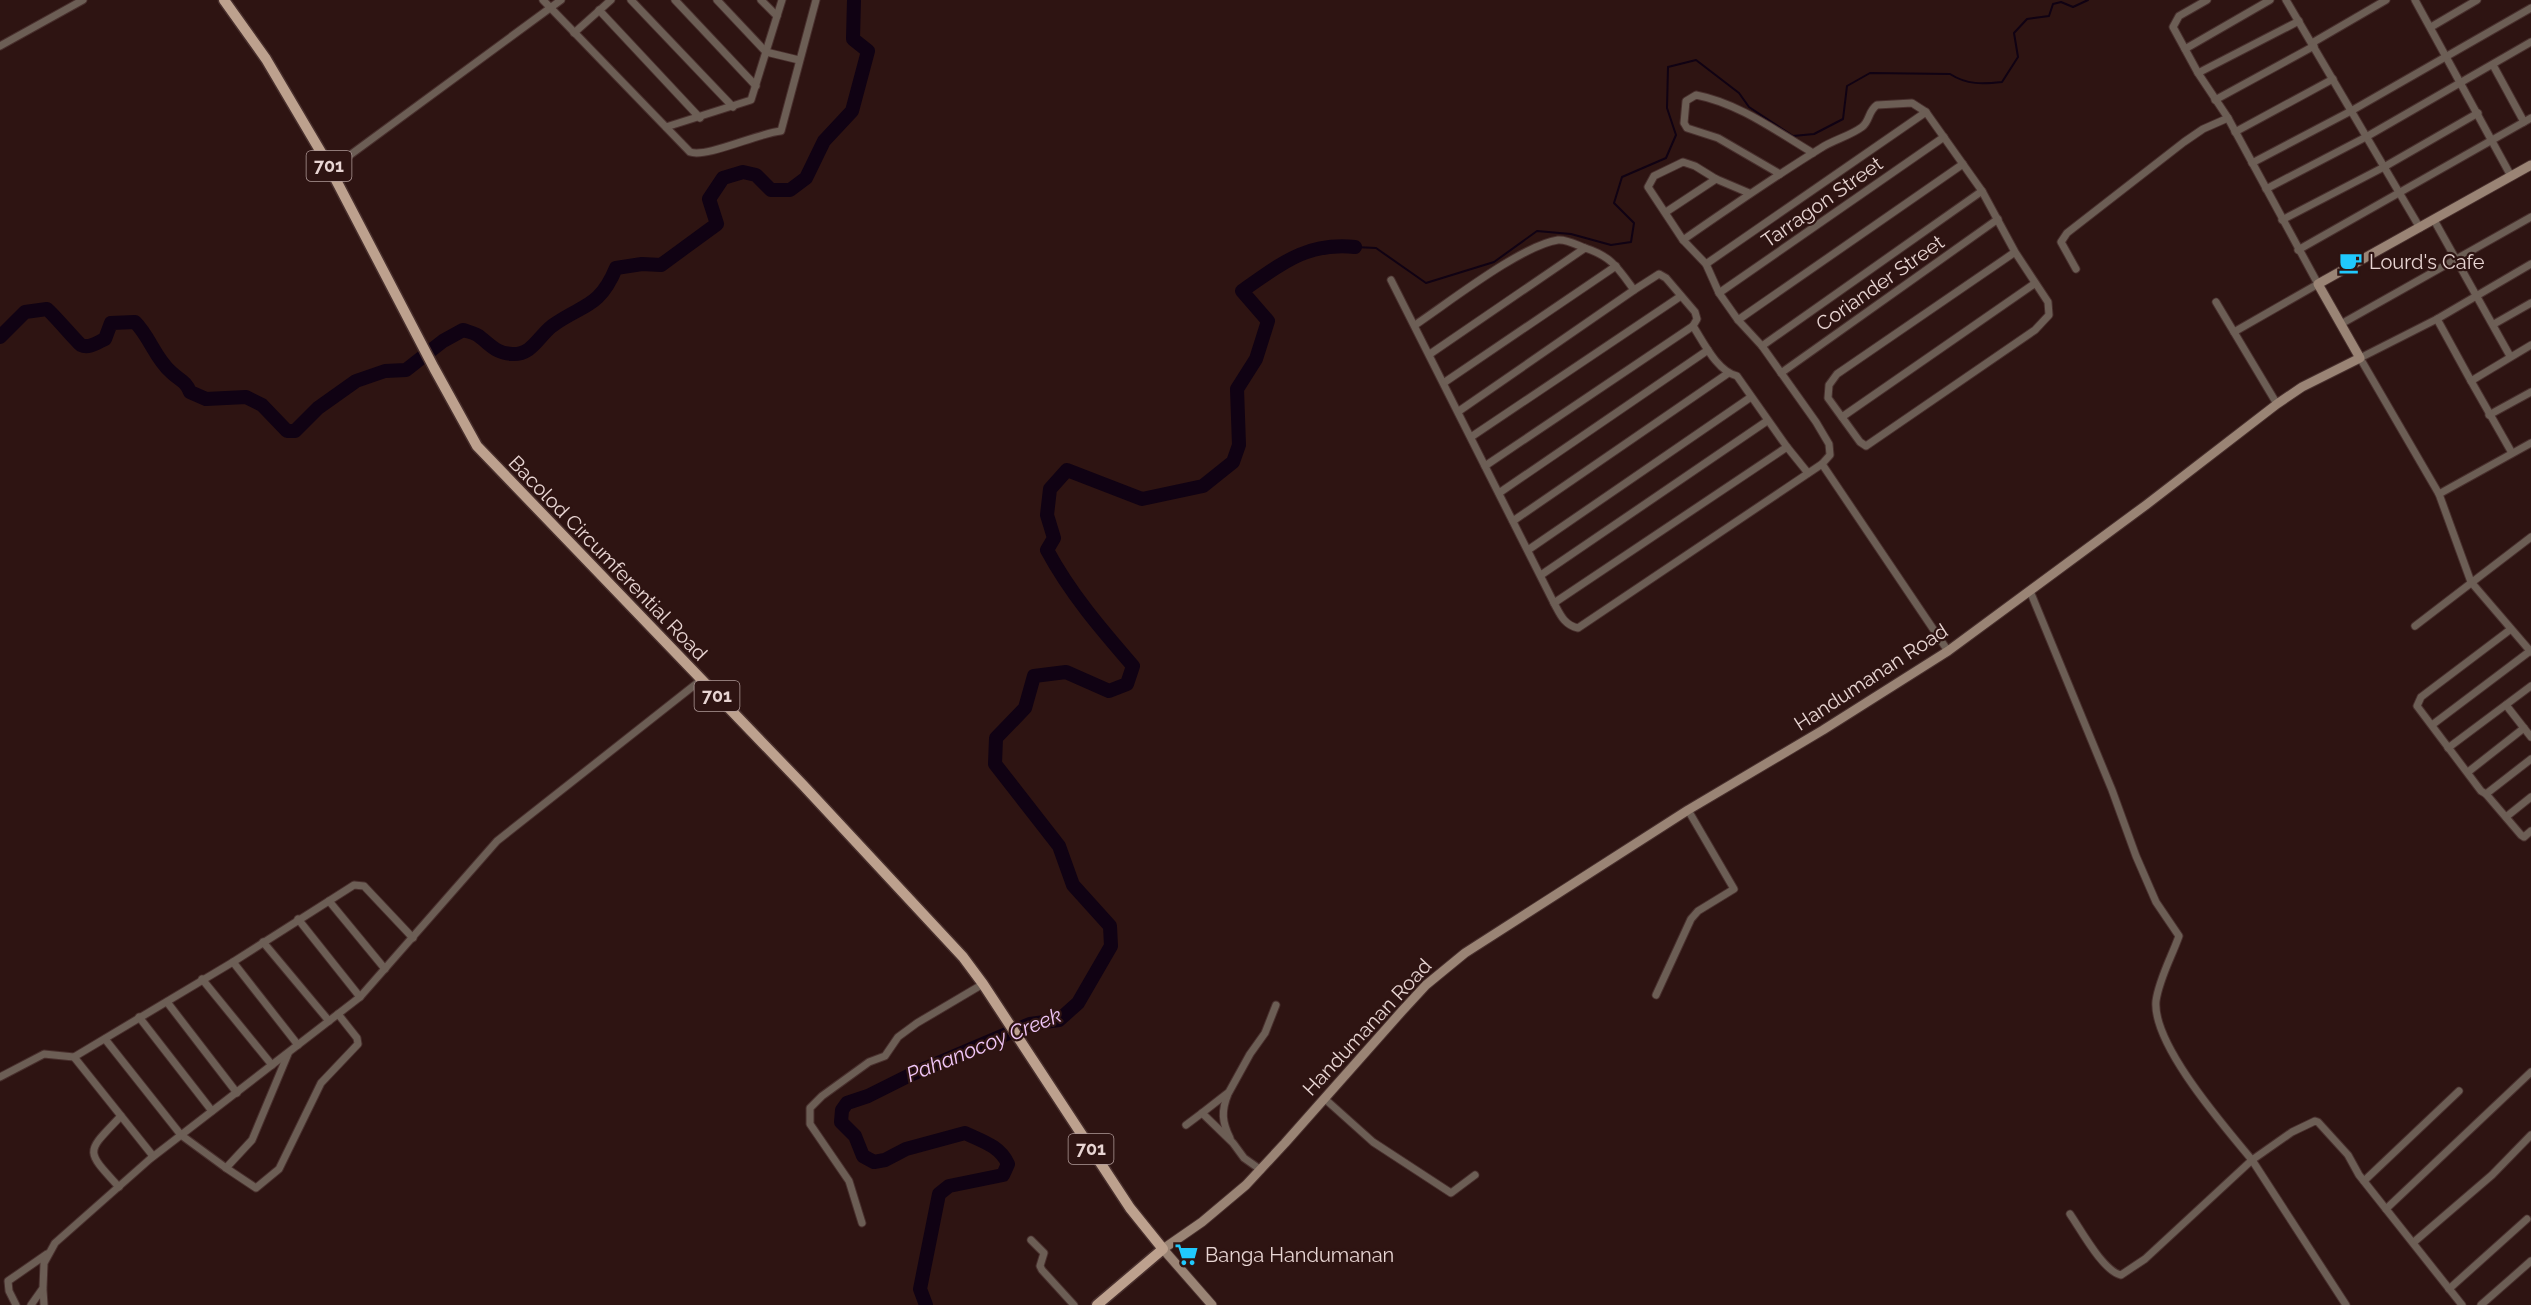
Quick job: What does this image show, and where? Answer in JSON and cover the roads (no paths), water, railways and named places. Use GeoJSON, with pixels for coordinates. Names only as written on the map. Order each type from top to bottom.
{"type":"FeatureCollection","features":[{"type":"Feature","properties":{"kind":"main road","name":"Bacolod Circumferential Road"},"geometry":{"type":"LineString","coordinates":[[224,0],[266,59],[331,169],[477,446],[839,823],[963,957],[1130,1208],[1163,1249]]}},
{"type":"Feature","properties":{"kind":"main road"},"geometry":{"type":"LineString","coordinates":[[1097,1305],[1163,1249]]}},
{"type":"Feature","properties":{"kind":"street"},"geometry":{"type":"LineString","coordinates":[[0,46],[83,0]]}},
{"type":"Feature","properties":{"kind":"street"},"geometry":{"type":"LineString","coordinates":[[543,0],[690,152],[696,154],[767,132],[781,131],[816,0]]}},
{"type":"Feature","properties":{"kind":"street"},"geometry":{"type":"LineString","coordinates":[[331,169],[561,0]]}},
{"type":"Feature","properties":{"kind":"street"},"geometry":{"type":"LineString","coordinates":[[574,33],[611,0]]}},
{"type":"Feature","properties":{"kind":"street"},"geometry":{"type":"LineString","coordinates":[[631,0],[734,107]]}},
{"type":"Feature","properties":{"kind":"street"},"geometry":{"type":"LineString","coordinates":[[675,0],[756,86]]}},
{"type":"Feature","properties":{"kind":"street"},"geometry":{"type":"LineString","coordinates":[[760,0],[777,16]]}},
{"type":"Feature","properties":{"kind":"street"},"geometry":{"type":"LineString","coordinates":[[666,127],[751,100],[782,0]]}},
{"type":"Feature","properties":{"kind":"street"},"geometry":{"type":"LineString","coordinates":[[2208,0],[2179,16],[2173,27],[2198,74],[2228,118],[2298,250],[2439,495],[2471,582],[2531,651],[2432,725]]}},
{"type":"Feature","properties":{"kind":"street"},"geometry":{"type":"LineString","coordinates":[[2185,49],[2270,0]]}},
{"type":"Feature","properties":{"kind":"street"},"geometry":{"type":"LineString","coordinates":[[2286,0],[2420,228]]}},
{"type":"Feature","properties":{"kind":"street"},"geometry":{"type":"LineString","coordinates":[[2215,100],[2313,45],[2386,0]]}},
{"type":"Feature","properties":{"kind":"street"},"geometry":{"type":"LineString","coordinates":[[2415,0],[2462,82],[2511,176]]}},
{"type":"Feature","properties":{"kind":"street"},"geometry":{"type":"LineString","coordinates":[[2431,27],[2477,0]]}},
{"type":"Feature","properties":{"kind":"street"},"geometry":{"type":"LineString","coordinates":[[720,1],[765,52],[799,60]]}},
{"type":"Feature","properties":{"kind":"street"},"geometry":{"type":"LineString","coordinates":[[2252,163],[2351,111],[2531,8]]}},
{"type":"Feature","properties":{"kind":"street"},"geometry":{"type":"LineString","coordinates":[[599,10],[700,118]]}},
{"type":"Feature","properties":{"kind":"street"},"geometry":{"type":"LineString","coordinates":[[2198,74],[2299,21]]}},
{"type":"Feature","properties":{"kind":"street"},"geometry":{"type":"LineString","coordinates":[[2266,189],[2366,137],[2531,42]]}},
{"type":"Feature","properties":{"kind":"street"},"geometry":{"type":"LineString","coordinates":[[2298,250],[2528,120],[2493,65]]}},
{"type":"Feature","properties":{"kind":"street"},"geometry":{"type":"LineString","coordinates":[[2235,132],[2333,79]]}},
{"type":"Feature","properties":{"kind":"street"},"geometry":{"type":"LineString","coordinates":[[1780,174],[1718,138],[1687,128],[1684,123],[1686,101],[1696,95],[1741,111],[1813,153]]}},
{"type":"Feature","properties":{"kind":"street"},"geometry":{"type":"LineString","coordinates":[[1683,240],[1749,193],[1832,141],[1861,128],[1866,123],[1872,108],[1877,105],[1912,103],[1926,112],[1982,191],[2034,284],[2048,302],[2049,315],[2035,330],[1866,446],[1860,442],[1828,398],[1828,386],[1837,374],[2015,252]]}},
{"type":"Feature","properties":{"kind":"street"},"geometry":{"type":"LineString","coordinates":[[1706,264],[1926,112]]}},
{"type":"Feature","properties":{"kind":"street"},"geometry":{"type":"LineString","coordinates":[[2282,220],[2384,167],[2478,113]]}},
{"type":"Feature","properties":{"kind":"street"},"geometry":{"type":"LineString","coordinates":[[2076,269],[2061,242],[2067,233],[2184,142],[2203,129],[2228,118]]}},
{"type":"Feature","properties":{"kind":"street","name":"Tarragon Street"},"geometry":{"type":"LineString","coordinates":[[1719,293],[1944,137]]}},
{"type":"Feature","properties":{"kind":"street"},"geometry":{"type":"LineString","coordinates":[[1391,280],[1445,382],[1554,603],[1564,620],[1578,628],[1822,464],[1830,455],[1830,444],[1762,346],[1738,320],[1719,293],[1706,264],[1683,240],[1648,187],[1654,176],[1683,162],[1749,193]]}},
{"type":"Feature","properties":{"kind":"street"},"geometry":{"type":"LineString","coordinates":[[1738,320],[1963,164]]}},
{"type":"Feature","properties":{"kind":"street"},"geometry":{"type":"LineString","coordinates":[[2234,332],[2531,165]]}},
{"type":"Feature","properties":{"kind":"street"},"geometry":{"type":"LineString","coordinates":[[1666,212],[1716,179]]}},
{"type":"Feature","properties":{"kind":"street"},"geometry":{"type":"LineString","coordinates":[[1762,346],[1982,191]]}},
{"type":"Feature","properties":{"kind":"street"},"geometry":{"type":"LineString","coordinates":[[2341,324],[2531,217]]}},
{"type":"Feature","properties":{"kind":"street","name":"Coriander Street"},"geometry":{"type":"LineString","coordinates":[[1781,373],[1998,219]]}},
{"type":"Feature","properties":{"kind":"street"},"geometry":{"type":"LineString","coordinates":[[2434,220],[2510,356]]}},
{"type":"Feature","properties":{"kind":"street"},"geometry":{"type":"LineString","coordinates":[[1415,325],[1510,261],[1544,243],[1561,240],[1603,253],[1634,290]]}},
{"type":"Feature","properties":{"kind":"street"},"geometry":{"type":"LineString","coordinates":[[1430,354],[1585,248]]}},
{"type":"Feature","properties":{"kind":"street"},"geometry":{"type":"LineString","coordinates":[[2360,358],[2437,319],[2531,264]]}},
{"type":"Feature","properties":{"kind":"street"},"geometry":{"type":"LineString","coordinates":[[1445,382],[1616,266]]}},
{"type":"Feature","properties":{"kind":"street"},"geometry":{"type":"LineString","coordinates":[[1459,411],[1659,274],[1666,278],[1695,312],[1697,318],[1693,326],[1485,466]]}},
{"type":"Feature","properties":{"kind":"street"},"geometry":{"type":"LineString","coordinates":[[1842,417],[2034,284]]}},
{"type":"Feature","properties":{"kind":"street"},"geometry":{"type":"LineString","coordinates":[[1472,437],[1681,296]]}},
{"type":"Feature","properties":{"kind":"street"},"geometry":{"type":"LineString","coordinates":[[2216,302],[2277,404]]}},
{"type":"Feature","properties":{"kind":"street"},"geometry":{"type":"LineString","coordinates":[[2494,324],[2531,303]]}},
{"type":"Feature","properties":{"kind":"street"},"geometry":{"type":"LineString","coordinates":[[2437,319],[2512,453]]}},
{"type":"Feature","properties":{"kind":"street"},"geometry":{"type":"LineString","coordinates":[[1693,326],[1727,374],[1737,376],[1767,421],[1808,473]]}},
{"type":"Feature","properties":{"kind":"street"},"geometry":{"type":"LineString","coordinates":[[2471,381],[2531,345]]}},
{"type":"Feature","properties":{"kind":"street"},"geometry":{"type":"LineString","coordinates":[[1499,493],[1708,350]]}},
{"type":"Feature","properties":{"kind":"street","name":"Handumanan Road"},"geometry":{"type":"LineString","coordinates":[[1163,1249],[1207,1218],[1261,1170],[1402,1011],[1445,968],[1490,935],[1688,810],[1823,730],[1948,651],[2146,505],[2277,404],[2308,383],[2360,358]]}},
{"type":"Feature","properties":{"kind":"street"},"geometry":{"type":"LineString","coordinates":[[1513,521],[1727,374]]}},
{"type":"Feature","properties":{"kind":"street"},"geometry":{"type":"LineString","coordinates":[[2489,415],[2531,392]]}},
{"type":"Feature","properties":{"kind":"street"},"geometry":{"type":"LineString","coordinates":[[1528,550],[1751,397]]}},
{"type":"Feature","properties":{"kind":"street"},"geometry":{"type":"LineString","coordinates":[[1541,576],[1767,421]]}},
{"type":"Feature","properties":{"kind":"street"},"geometry":{"type":"LineString","coordinates":[[2439,495],[2531,443]]}},
{"type":"Feature","properties":{"kind":"street"},"geometry":{"type":"LineString","coordinates":[[1554,603],[1787,447]]}},
{"type":"Feature","properties":{"kind":"street"},"geometry":{"type":"LineString","coordinates":[[1822,464],[1948,651]]}},
{"type":"Feature","properties":{"kind":"street"},"geometry":{"type":"LineString","coordinates":[[2415,626],[2531,537]]}},
{"type":"Feature","properties":{"kind":"street"},"geometry":{"type":"LineString","coordinates":[[2030,591],[2112,790],[2136,856],[2156,902],[2179,936],[2156,1000],[2157,1023],[2178,1063],[2252,1160],[2346,1305]]}},
{"type":"Feature","properties":{"kind":"street"},"geometry":{"type":"LineString","coordinates":[[2511,629],[2421,697],[2417,706],[2448,748],[2521,836],[2524,837],[2531,831]]}},
{"type":"Feature","properties":{"kind":"street"},"geometry":{"type":"LineString","coordinates":[[16,1305],[9,1291],[8,1281],[49,1252],[55,1244],[153,1156],[360,997],[496,841],[701,680]]}},
{"type":"Feature","properties":{"kind":"street"},"geometry":{"type":"LineString","coordinates":[[2448,748],[2531,686]]}},
{"type":"Feature","properties":{"kind":"street"},"geometry":{"type":"LineString","coordinates":[[2506,705],[2531,737]]}},
{"type":"Feature","properties":{"kind":"street"},"geometry":{"type":"LineString","coordinates":[[2468,772],[2524,728]]}},
{"type":"Feature","properties":{"kind":"street"},"geometry":{"type":"LineString","coordinates":[[2486,794],[2531,759]]}},
{"type":"Feature","properties":{"kind":"street"},"geometry":{"type":"LineString","coordinates":[[2506,817],[2531,797]]}},
{"type":"Feature","properties":{"kind":"street"},"geometry":{"type":"LineString","coordinates":[[1656,995],[1691,919],[1698,911],[1734,889],[1688,810]]}},
{"type":"Feature","properties":{"kind":"street"},"geometry":{"type":"LineString","coordinates":[[0,1077],[44,1054],[74,1057],[359,884],[413,938]]}},
{"type":"Feature","properties":{"kind":"street"},"geometry":{"type":"LineString","coordinates":[[329,901],[385,969]]}},
{"type":"Feature","properties":{"kind":"street"},"geometry":{"type":"LineString","coordinates":[[298,919],[360,997]]}},
{"type":"Feature","properties":{"kind":"street"},"geometry":{"type":"LineString","coordinates":[[263,942],[329,1021]]}},
{"type":"Feature","properties":{"kind":"street"},"geometry":{"type":"LineString","coordinates":[[233,962],[298,1045]]}},
{"type":"Feature","properties":{"kind":"street"},"geometry":{"type":"LineString","coordinates":[[202,979],[272,1065]]}},
{"type":"Feature","properties":{"kind":"street"},"geometry":{"type":"LineString","coordinates":[[861,1223],[849,1181],[810,1124],[810,1108],[822,1096],[869,1062],[885,1056],[898,1037],[917,1023],[982,984]]}},
{"type":"Feature","properties":{"kind":"street"},"geometry":{"type":"LineString","coordinates":[[167,1002],[237,1093]]}},
{"type":"Feature","properties":{"kind":"street"},"geometry":{"type":"LineString","coordinates":[[1261,1170],[1244,1158],[1233,1143],[1223,1124],[1223,1111],[1229,1092],[1250,1054],[1265,1034],[1276,1005]]}},
{"type":"Feature","properties":{"kind":"street"},"geometry":{"type":"LineString","coordinates":[[105,1039],[181,1135],[256,1188],[279,1169],[321,1083],[358,1044],[357,1038],[338,1014]]}},
{"type":"Feature","properties":{"kind":"street"},"geometry":{"type":"LineString","coordinates":[[139,1017],[212,1111]]}},
{"type":"Feature","properties":{"kind":"street"},"geometry":{"type":"LineString","coordinates":[[226,1168],[252,1140],[271,1100],[288,1053]]}},
{"type":"Feature","properties":{"kind":"street"},"geometry":{"type":"LineString","coordinates":[[74,1057],[153,1156]]}},
{"type":"Feature","properties":{"kind":"street"},"geometry":{"type":"LineString","coordinates":[[2386,1209],[2531,1072]]}},
{"type":"Feature","properties":{"kind":"street"},"geometry":{"type":"LineString","coordinates":[[2364,1181],[2459,1091]]}},
{"type":"Feature","properties":{"kind":"street"},"geometry":{"type":"LineString","coordinates":[[1186,1125],[1229,1092]]}},
{"type":"Feature","properties":{"kind":"street"},"geometry":{"type":"LineString","coordinates":[[1325,1099],[1373,1142],[1451,1193],[1475,1175]]}},
{"type":"Feature","properties":{"kind":"street"},"geometry":{"type":"LineString","coordinates":[[1202,1113],[1233,1143]]}},
{"type":"Feature","properties":{"kind":"street"},"geometry":{"type":"LineString","coordinates":[[118,1187],[94,1159],[92,1152],[96,1143],[121,1116]]}},
{"type":"Feature","properties":{"kind":"street"},"geometry":{"type":"LineString","coordinates":[[2070,1214],[2103,1262],[2113,1273],[2121,1275],[2145,1259],[2252,1160],[2278,1141],[2315,1121],[2348,1155],[2364,1181],[2462,1305]]}},
{"type":"Feature","properties":{"kind":"street"},"geometry":{"type":"LineString","coordinates":[[2414,1242],[2492,1174],[2531,1136]]}},
{"type":"Feature","properties":{"kind":"street"},"geometry":{"type":"LineString","coordinates":[[2449,1289],[2527,1219]]}},
{"type":"Feature","properties":{"kind":"street"},"geometry":{"type":"LineString","coordinates":[[1031,1240],[1044,1253],[1040,1266],[1042,1270],[1074,1305]]}},
{"type":"Feature","properties":{"kind":"street"},"geometry":{"type":"LineString","coordinates":[[1163,1249],[1212,1305]]}},
{"type":"Feature","properties":{"kind":"street"},"geometry":{"type":"LineString","coordinates":[[44,1305],[43,1270],[49,1252]]}},
{"type":"Feature","properties":{"kind":"street"},"geometry":{"type":"LineString","coordinates":[[2481,1305],[2531,1262]]}},
{"type":"Feature","properties":{"kind":"street"},"geometry":{"type":"LineString","coordinates":[[31,1305],[43,1288]]}},
{"type":"Feature","properties":{"kind":"waterway"},"geometry":{"type":"LineString","coordinates":[[0,337],[25,312],[47,309],[78,343],[84,346],[93,345],[105,339],[111,323],[135,322],[165,366],[184,383],[190,392],[206,399],[246,397],[262,405],[287,431],[295,431],[318,408],[356,381],[385,371],[406,370],[443,341],[463,330],[476,334],[502,352],[512,354],[525,352],[552,326],[596,299],[610,281],[616,268],[642,264],[661,265],[717,224],[709,199],[723,178],[743,172],[756,175],[771,190],[790,190],[806,178],[824,141],[852,111],[868,51],[853,39],[854,0]]}},
{"type":"Feature","properties":{"kind":"waterway","name":"Pahanocoy Creek"},"geometry":{"type":"LineString","coordinates":[[1355,247],[1376,248],[1426,283],[1494,262],[1537,231],[1571,234],[1611,245],[1631,242],[1634,223],[1614,203],[1622,177],[1666,158],[1676,135],[1667,108],[1668,67],[1696,60],[1739,93],[1749,107],[1793,136],[1814,134],[1843,119],[1847,86],[1870,73],[1950,74],[1975,83],[2002,82],[2018,57],[2014,33],[2027,19],[2049,16],[2053,4],[2061,2],[2073,7],[2088,0]]}},
{"type":"Feature","properties":{"kind":"waterway","name":"Pahanocoy Creek"},"geometry":{"type":"LineString","coordinates":[[926,1305],[920,1289],[939,1194],[949,1186],[1003,1175],[1008,1164],[995,1148],[965,1133],[906,1149],[885,1160],[874,1162],[863,1156],[855,1136],[841,1122],[842,1110],[847,1103],[868,1096],[910,1075],[1030,1024],[1059,1020],[1078,1003],[1111,946],[1110,926],[1073,885],[1059,846],[995,764],[996,738],[1025,708],[1034,676],[1066,672],[1109,691],[1127,684],[1133,666],[1076,596],[1047,550],[1054,538],[1047,515],[1050,489],[1067,470],[1142,499],[1203,486],[1233,462],[1239,445],[1237,389],[1256,359],[1268,321],[1242,291],[1295,257],[1322,248],[1355,247]]}},
{"type":"Feature","properties":{"kind":"place","name":"Lourd's Cafe"},"geometry":{"type":"Point","coordinates":[2351,262]}},
{"type":"Feature","properties":{"kind":"place","name":"Banga Handumanan"},"geometry":{"type":"Point","coordinates":[1187,1255]}}]}
